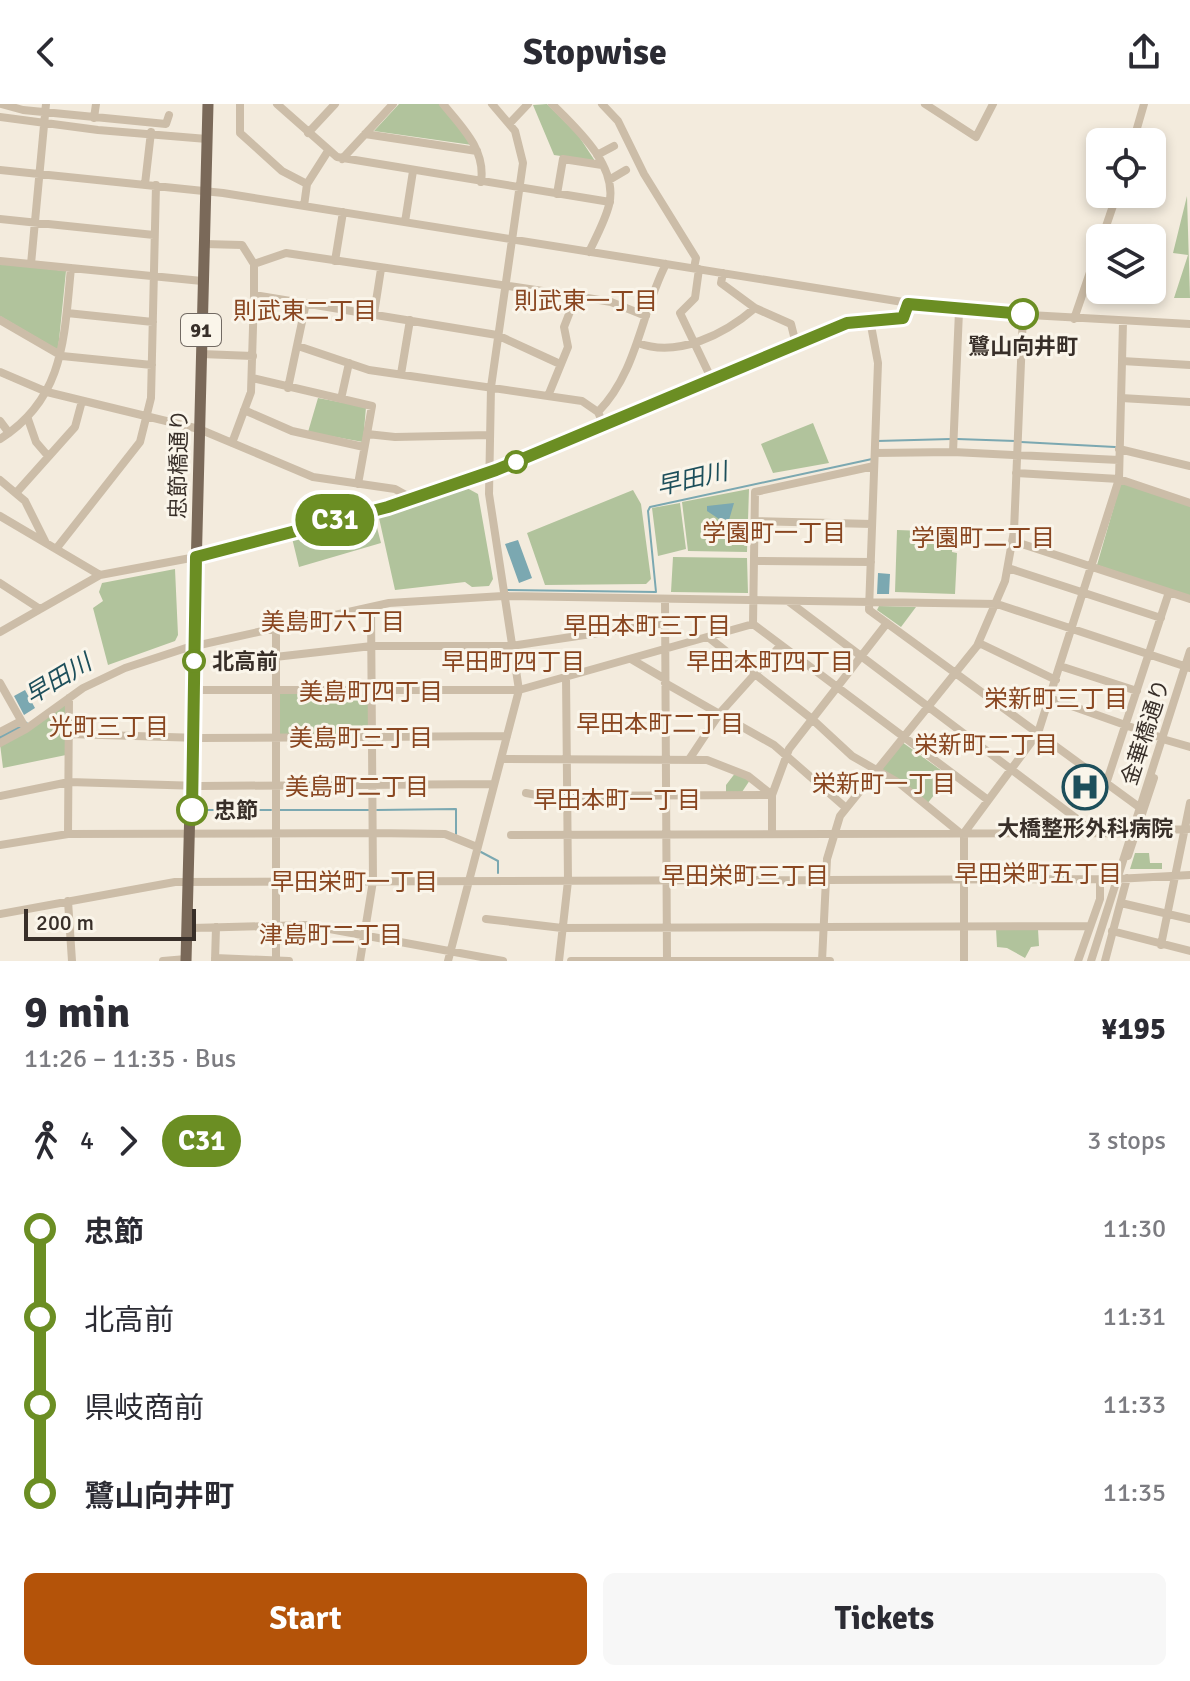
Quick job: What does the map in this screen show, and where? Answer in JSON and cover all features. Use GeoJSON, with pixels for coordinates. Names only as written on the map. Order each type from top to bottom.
{"type":"FeatureCollection","features":[{"type":"Feature","properties":{"kind":"main road","name":"忠節橋通り"},"geometry":{"type":"LineString","coordinates":[[188,960],[208,104]]}},
{"type":"Feature","properties":{"kind":"main road","name":"忠節橋通り"},"geometry":{"type":"LineString","coordinates":[[188,960],[192,928],[191,879]]}},
{"type":"Feature","properties":{"kind":"street"},"geometry":{"type":"LineString","coordinates":[[1,104],[46,108],[94,118],[166,124],[169,115]]}},
{"type":"Feature","properties":{"kind":"street"},"geometry":{"type":"LineString","coordinates":[[94,118],[96,104]]}},
{"type":"Feature","properties":{"kind":"street"},"geometry":{"type":"LineString","coordinates":[[240,104],[240,133],[282,171],[307,184]]}},
{"type":"Feature","properties":{"kind":"street"},"geometry":{"type":"LineString","coordinates":[[277,104],[328,151],[342,159],[610,202]]}},
{"type":"Feature","properties":{"kind":"street"},"geometry":{"type":"LineString","coordinates":[[308,133],[334,104]]}},
{"type":"Feature","properties":{"kind":"street"},"geometry":{"type":"LineString","coordinates":[[342,159],[393,104]]}},
{"type":"Feature","properties":{"kind":"street"},"geometry":{"type":"LineString","coordinates":[[443,104],[477,151],[481,182]]}},
{"type":"Feature","properties":{"kind":"street"},"geometry":{"type":"LineString","coordinates":[[448,961],[519,690],[489,494],[491,387],[521,188],[521,152],[510,123],[492,104]]}},
{"type":"Feature","properties":{"kind":"street"},"geometry":{"type":"LineString","coordinates":[[510,123],[528,104]]}},
{"type":"Feature","properties":{"kind":"street"},"geometry":{"type":"LineString","coordinates":[[552,104],[597,155],[609,180],[610,202],[589,252]]}},
{"type":"Feature","properties":{"kind":"street"},"geometry":{"type":"LineString","coordinates":[[602,104],[618,121],[644,174],[696,258],[695,298],[680,313],[712,380]]}},
{"type":"Feature","properties":{"kind":"street"},"geometry":{"type":"LineString","coordinates":[[925,104],[976,137],[993,104]]}},
{"type":"Feature","properties":{"kind":"street"},"geometry":{"type":"LineString","coordinates":[[1137,128],[1144,104]]}},
{"type":"Feature","properties":{"kind":"street"},"geometry":{"type":"LineString","coordinates":[[31,264],[46,108]]}},
{"type":"Feature","properties":{"kind":"street"},"geometry":{"type":"LineString","coordinates":[[0,117],[207,139]]}},
{"type":"Feature","properties":{"kind":"street"},"geometry":{"type":"LineString","coordinates":[[145,184],[152,123]]}},
{"type":"Feature","properties":{"kind":"street"},"geometry":{"type":"LineString","coordinates":[[365,134],[477,151]]}},
{"type":"Feature","properties":{"kind":"street"},"geometry":{"type":"LineString","coordinates":[[597,155],[614,146]]}},
{"type":"Feature","properties":{"kind":"street"},"geometry":{"type":"LineString","coordinates":[[304,206],[307,184],[328,151]]}},
{"type":"Feature","properties":{"kind":"street"},"geometry":{"type":"LineString","coordinates":[[557,194],[563,159],[602,165]]}},
{"type":"Feature","properties":{"kind":"street"},"geometry":{"type":"LineString","coordinates":[[0,170],[206,190],[959,311],[1190,324]]}},
{"type":"Feature","properties":{"kind":"street"},"geometry":{"type":"LineString","coordinates":[[609,180],[626,170]]}},
{"type":"Feature","properties":{"kind":"street"},"geometry":{"type":"LineString","coordinates":[[405,222],[413,171]]}},
{"type":"Feature","properties":{"kind":"street"},"geometry":{"type":"LineString","coordinates":[[56,549],[140,442],[151,398],[156,185]]}},
{"type":"Feature","properties":{"kind":"street"},"geometry":{"type":"LineString","coordinates":[[335,261],[343,212]]}},
{"type":"Feature","properties":{"kind":"street"},"geometry":{"type":"LineString","coordinates":[[0,219],[154,235]]}},
{"type":"Feature","properties":{"kind":"street"},"geometry":{"type":"LineString","coordinates":[[204,244],[242,245],[254,264],[252,378],[232,443]]}},
{"type":"Feature","properties":{"kind":"street"},"geometry":{"type":"LineString","coordinates":[[254,264],[286,253],[611,302],[646,316]]}},
{"type":"Feature","properties":{"kind":"street"},"geometry":{"type":"LineString","coordinates":[[0,261],[202,281]]}},
{"type":"Feature","properties":{"kind":"street"},"geometry":{"type":"LineString","coordinates":[[598,412],[622,378],[638,343],[649,297],[666,264]]}},
{"type":"Feature","properties":{"kind":"street"},"geometry":{"type":"LineString","coordinates":[[0,439],[28,419],[47,392],[62,356],[71,268]]}},
{"type":"Feature","properties":{"kind":"street"},"geometry":{"type":"LineString","coordinates":[[374,314],[381,269]]}},
{"type":"Feature","properties":{"kind":"street"},"geometry":{"type":"LineString","coordinates":[[723,273],[721,283],[755,308],[791,324],[796,344]]}},
{"type":"Feature","properties":{"kind":"street"},"geometry":{"type":"LineString","coordinates":[[1074,319],[1086,284]]}},
{"type":"Feature","properties":{"kind":"street"},"geometry":{"type":"LineString","coordinates":[[254,295],[497,335],[560,364]]}},
{"type":"Feature","properties":{"kind":"street"},"geometry":{"type":"LineString","coordinates":[[548,396],[568,347],[564,327],[576,296]]}},
{"type":"Feature","properties":{"kind":"street"},"geometry":{"type":"LineString","coordinates":[[288,388],[306,303]]}},
{"type":"Feature","properties":{"kind":"street"},"geometry":{"type":"LineString","coordinates":[[0,632],[100,575],[196,557],[413,499],[491,472],[847,323],[903,318],[908,304]]}},
{"type":"Feature","properties":{"kind":"street"},"geometry":{"type":"LineString","coordinates":[[638,343],[671,349],[728,331],[755,308]]}},
{"type":"Feature","properties":{"kind":"street"},"geometry":{"type":"LineString","coordinates":[[953,452],[959,311]]}},
{"type":"Feature","properties":{"kind":"street"},"geometry":{"type":"LineString","coordinates":[[67,313],[153,322]]}},
{"type":"Feature","properties":{"kind":"street"},"geometry":{"type":"LineString","coordinates":[[571,961],[824,960],[826,879],[833,834],[845,807],[957,674],[979,643],[997,604],[1013,541],[1023,314]]}},
{"type":"Feature","properties":{"kind":"street"},"geometry":{"type":"LineString","coordinates":[[0,320],[62,356],[152,365]]}},
{"type":"Feature","properties":{"kind":"street"},"geometry":{"type":"LineString","coordinates":[[401,374],[410,320]]}},
{"type":"Feature","properties":{"kind":"street"},"geometry":{"type":"LineString","coordinates":[[870,320],[877,352],[869,610],[1139,807]]}},
{"type":"Feature","properties":{"kind":"street"},"geometry":{"type":"LineString","coordinates":[[964,961],[962,833],[1038,733],[1119,479],[1123,322]]}},
{"type":"Feature","properties":{"kind":"street"},"geometry":{"type":"LineString","coordinates":[[298,346],[349,363],[447,384],[491,387],[582,401],[598,412],[604,426]]}},
{"type":"Feature","properties":{"kind":"street"},"geometry":{"type":"LineString","coordinates":[[201,354],[253,356]]}},
{"type":"Feature","properties":{"kind":"street"},"geometry":{"type":"LineString","coordinates":[[1122,361],[1190,365]]}},
{"type":"Feature","properties":{"kind":"street"},"geometry":{"type":"LineString","coordinates":[[341,399],[349,363]]}},
{"type":"Feature","properties":{"kind":"street"},"geometry":{"type":"LineString","coordinates":[[0,372],[47,392],[199,429],[313,477],[395,489],[413,499]]}},
{"type":"Feature","properties":{"kind":"street"},"geometry":{"type":"LineString","coordinates":[[252,378],[372,406],[358,484]]}},
{"type":"Feature","properties":{"kind":"street"},"geometry":{"type":"LineString","coordinates":[[1121,398],[1190,402]]}},
{"type":"Feature","properties":{"kind":"street"},"geometry":{"type":"LineString","coordinates":[[16,493],[75,427],[82,401]]}},
{"type":"Feature","properties":{"kind":"street"},"geometry":{"type":"LineString","coordinates":[[244,410],[292,431],[364,447]]}},
{"type":"Feature","properties":{"kind":"street"},"geometry":{"type":"LineString","coordinates":[[28,419],[36,442],[48,456]]}},
{"type":"Feature","properties":{"kind":"street"},"geometry":{"type":"LineString","coordinates":[[0,421],[9,433]]}},
{"type":"Feature","properties":{"kind":"street"},"geometry":{"type":"LineString","coordinates":[[367,434],[395,437],[490,435]]}},
{"type":"Feature","properties":{"kind":"street"},"geometry":{"type":"LineString","coordinates":[[1119,449],[1190,466]]}},
{"type":"Feature","properties":{"kind":"street"},"geometry":{"type":"LineString","coordinates":[[875,453],[953,452],[1119,460]]}},
{"type":"Feature","properties":{"kind":"street"},"geometry":{"type":"LineString","coordinates":[[753,624],[755,492],[874,466]]}},
{"type":"Feature","properties":{"kind":"street"},"geometry":{"type":"LineString","coordinates":[[1016,473],[1119,479],[1190,503]]}},
{"type":"Feature","properties":{"kind":"street"},"geometry":{"type":"LineString","coordinates":[[0,480],[16,493],[32,513],[47,544]]}},
{"type":"Feature","properties":{"kind":"street"},"geometry":{"type":"LineString","coordinates":[[0,516],[100,575]]}},
{"type":"Feature","properties":{"kind":"street"},"geometry":{"type":"LineString","coordinates":[[755,521],[872,524]]}},
{"type":"Feature","properties":{"kind":"street"},"geometry":{"type":"LineString","coordinates":[[1013,541],[1190,599]]}},
{"type":"Feature","properties":{"kind":"street"},"geometry":{"type":"LineString","coordinates":[[754,561],[871,562]]}},
{"type":"Feature","properties":{"kind":"street"},"geometry":{"type":"LineString","coordinates":[[1008,568],[1161,618]]}},
{"type":"Feature","properties":{"kind":"street"},"geometry":{"type":"LineString","coordinates":[[0,583],[40,609]]}},
{"type":"Feature","properties":{"kind":"street"},"geometry":{"type":"LineString","coordinates":[[1106,784],[1169,592]]}},
{"type":"Feature","properties":{"kind":"street"},"geometry":{"type":"LineString","coordinates":[[0,743],[69,698],[125,668],[195,646],[371,607],[503,593],[997,604],[1189,668]]}},
{"type":"Feature","properties":{"kind":"street"},"geometry":{"type":"LineString","coordinates":[[665,599],[667,961]]}},
{"type":"Feature","properties":{"kind":"street"},"geometry":{"type":"LineString","coordinates":[[787,601],[927,709],[1094,831]]}},
{"type":"Feature","properties":{"kind":"street"},"geometry":{"type":"LineString","coordinates":[[360,961],[373,881],[371,607]]}},
{"type":"Feature","properties":{"kind":"street"},"geometry":{"type":"LineString","coordinates":[[275,657],[372,646],[511,646],[665,623]]}},
{"type":"Feature","properties":{"kind":"street"},"geometry":{"type":"LineString","coordinates":[[772,834],[772,795],[796,738],[838,689],[887,623]]}},
{"type":"Feature","properties":{"kind":"street"},"geometry":{"type":"LineString","coordinates":[[194,690],[519,690],[753,624]]}},
{"type":"Feature","properties":{"kind":"street"},"geometry":{"type":"LineString","coordinates":[[753,624],[988,800]]}},
{"type":"Feature","properties":{"kind":"street"},"geometry":{"type":"LineString","coordinates":[[276,629],[276,958]]}},
{"type":"Feature","properties":{"kind":"street"},"geometry":{"type":"LineString","coordinates":[[708,637],[812,719],[852,756],[899,783],[962,833]]}},
{"type":"Feature","properties":{"kind":"street"},"geometry":{"type":"LineString","coordinates":[[979,643],[1056,680]]}},
{"type":"Feature","properties":{"kind":"street"},"geometry":{"type":"LineString","coordinates":[[690,758],[720,713],[781,645]]}},
{"type":"Feature","properties":{"kind":"street","name":"金華橋通り"},"geometry":{"type":"LineString","coordinates":[[1134,832],[1139,807],[1189,668],[1190,651]]}},
{"type":"Feature","properties":{"kind":"street"},"geometry":{"type":"LineString","coordinates":[[631,659],[789,757],[845,807]]}},
{"type":"Feature","properties":{"kind":"street"},"geometry":{"type":"LineString","coordinates":[[1060,666],[1137,691]]}},
{"type":"Feature","properties":{"kind":"street"},"geometry":{"type":"LineString","coordinates":[[559,961],[568,881],[566,676]]}},
{"type":"Feature","properties":{"kind":"street"},"geometry":{"type":"LineString","coordinates":[[0,684],[24,725]]}},
{"type":"Feature","properties":{"kind":"street"},"geometry":{"type":"LineString","coordinates":[[68,834],[69,698]]}},
{"type":"Feature","properties":{"kind":"street"},"geometry":{"type":"LineString","coordinates":[[1049,698],[1190,747]]}},
{"type":"Feature","properties":{"kind":"street"},"geometry":{"type":"LineString","coordinates":[[0,732],[24,725]]}},
{"type":"Feature","properties":{"kind":"street"},"geometry":{"type":"LineString","coordinates":[[69,734],[275,738],[507,736]]}},
{"type":"Feature","properties":{"kind":"street","name":"金華橋通り"},"geometry":{"type":"LineString","coordinates":[[1093,961],[1164,739]]}},
{"type":"Feature","properties":{"kind":"street"},"geometry":{"type":"LineString","coordinates":[[502,759],[690,758],[736,770],[772,795]]}},
{"type":"Feature","properties":{"kind":"street"},"geometry":{"type":"LineString","coordinates":[[0,796],[69,782],[276,786],[494,784]]}},
{"type":"Feature","properties":{"kind":"street"},"geometry":{"type":"LineString","coordinates":[[526,793],[566,796],[772,795]]}},
{"type":"Feature","properties":{"kind":"street"},"geometry":{"type":"LineString","coordinates":[[1161,945],[1188,829],[1190,803]]}},
{"type":"Feature","properties":{"kind":"street"},"geometry":{"type":"LineString","coordinates":[[511,835],[1134,832],[1188,829]]}},
{"type":"Feature","properties":{"kind":"street"},"geometry":{"type":"LineString","coordinates":[[0,845],[68,834],[373,833],[445,834],[477,847]]}},
{"type":"Feature","properties":{"kind":"street"},"geometry":{"type":"LineString","coordinates":[[0,914],[191,879],[277,882],[1100,879],[1190,875]]}},
{"type":"Feature","properties":{"kind":"street"},"geometry":{"type":"LineString","coordinates":[[1105,961],[1121,903],[1121,878]]}},
{"type":"Feature","properties":{"kind":"street"},"geometry":{"type":"LineString","coordinates":[[1078,961],[1100,899],[1100,879]]}},
{"type":"Feature","properties":{"kind":"street"},"geometry":{"type":"LineString","coordinates":[[68,901],[72,961]]}},
{"type":"Feature","properties":{"kind":"street"},"geometry":{"type":"LineString","coordinates":[[1121,903],[1190,919]]}},
{"type":"Feature","properties":{"kind":"street"},"geometry":{"type":"LineString","coordinates":[[486,919],[562,928],[1090,926]]}},
{"type":"Feature","properties":{"kind":"street"},"geometry":{"type":"LineString","coordinates":[[192,928],[308,925],[503,961]]}},
{"type":"Feature","properties":{"kind":"street"},"geometry":{"type":"LineString","coordinates":[[216,927],[215,960],[276,958],[289,961]]}},
{"type":"Feature","properties":{"kind":"street"},"geometry":{"type":"LineString","coordinates":[[1112,931],[1190,951]]}},
{"type":"Feature","properties":{"kind":"street"},"geometry":{"type":"LineString","coordinates":[[163,961],[188,960]]}},
{"type":"Feature","properties":{"kind":"green space"},"geometry":{"type":"Polygon","coordinates":[[[399,104],[440,104],[472,145],[374,131],[399,104]]]}},
{"type":"Feature","properties":{"kind":"green space"},"geometry":{"type":"Polygon","coordinates":[[[547,104],[578,135],[595,161],[554,155],[533,105],[547,104]]]}},
{"type":"Feature","properties":{"kind":"green space"},"geometry":{"type":"Polygon","coordinates":[[[1187,196],[1190,298],[1174,298],[1188,255],[1173,253],[1187,196]]]}},
{"type":"Feature","properties":{"kind":"green space"},"geometry":{"type":"Polygon","coordinates":[[[0,264],[66,271],[58,350],[0,316],[0,264]]]}},
{"type":"Feature","properties":{"kind":"green space"},"geometry":{"type":"Polygon","coordinates":[[[318,398],[366,407],[363,442],[308,432],[318,398]]]}},
{"type":"Feature","properties":{"kind":"green space"},"geometry":{"type":"Polygon","coordinates":[[[813,423],[829,463],[773,473],[761,444],[813,423]]]}},
{"type":"Feature","properties":{"kind":"green space"},"geometry":{"type":"Polygon","coordinates":[[[1121,482],[1190,506],[1190,596],[1097,565],[1121,482]]]}},
{"type":"Feature","properties":{"kind":"green space"},"geometry":{"type":"Polygon","coordinates":[[[467,488],[478,494],[493,579],[489,586],[472,587],[465,582],[395,590],[379,518],[467,488]]]}},
{"type":"Feature","properties":{"kind":"green space"},"geometry":{"type":"Polygon","coordinates":[[[749,489],[747,552],[688,551],[682,502],[749,489]]]}},
{"type":"Feature","properties":{"kind":"green space"},"geometry":{"type":"Polygon","coordinates":[[[633,490],[641,504],[651,579],[646,584],[545,585],[527,533],[633,490]]]}},
{"type":"Feature","properties":{"kind":"green space"},"geometry":{"type":"Polygon","coordinates":[[[680,503],[686,549],[658,556],[652,508],[680,503]]]}},
{"type":"Feature","properties":{"kind":"green space"},"geometry":{"type":"Polygon","coordinates":[[[374,516],[381,543],[299,567],[292,538],[374,516]]]}},
{"type":"Feature","properties":{"kind":"green space"},"geometry":{"type":"Polygon","coordinates":[[[897,530],[952,532],[952,552],[957,553],[955,594],[895,592],[897,530]]]}},
{"type":"Feature","properties":{"kind":"green space"},"geometry":{"type":"Polygon","coordinates":[[[673,557],[747,558],[748,593],[671,592],[673,557]]]}},
{"type":"Feature","properties":{"kind":"green space"},"geometry":{"type":"Polygon","coordinates":[[[175,569],[178,635],[175,641],[108,665],[93,608],[103,601],[99,592],[102,583],[175,569]]]}},
{"type":"Feature","properties":{"kind":"green space"},"geometry":{"type":"Polygon","coordinates":[[[879,606],[916,607],[901,627],[877,610],[879,606]]]}},
{"type":"Feature","properties":{"kind":"green space"},"geometry":{"type":"Polygon","coordinates":[[[279,692],[368,692],[370,733],[280,735],[279,692]]]}},
{"type":"Feature","properties":{"kind":"green space"},"geometry":{"type":"Polygon","coordinates":[[[71,699],[66,755],[3,768],[0,744],[71,699]]]}},
{"type":"Feature","properties":{"kind":"green space"},"geometry":{"type":"Polygon","coordinates":[[[902,742],[949,776],[927,804],[880,768],[902,742]]]}},
{"type":"Feature","properties":{"kind":"green space"},"geometry":{"type":"Polygon","coordinates":[[[736,772],[750,780],[742,792],[726,792],[726,785],[736,772]]]}},
{"type":"Feature","properties":{"kind":"green space"},"geometry":{"type":"Polygon","coordinates":[[[1135,853],[1149,853],[1150,863],[1162,863],[1162,869],[1130,869],[1135,853]]]}},
{"type":"Feature","properties":{"kind":"green space"},"geometry":{"type":"Polygon","coordinates":[[[996,929],[1038,929],[1039,946],[1031,947],[1025,958],[1007,948],[997,947],[996,929]]]}},
{"type":"Feature","properties":{"kind":"water"},"geometry":{"type":"Polygon","coordinates":[[[734,503],[729,520],[719,519],[707,511],[707,506],[734,503]]]}},
{"type":"Feature","properties":{"kind":"water"},"geometry":{"type":"Polygon","coordinates":[[[518,540],[532,578],[519,583],[505,544],[518,540]]]}},
{"type":"Feature","properties":{"kind":"water"},"geometry":{"type":"Polygon","coordinates":[[[878,573],[890,574],[889,594],[877,594],[878,573]]]}},
{"type":"Feature","properties":{"kind":"water"},"geometry":{"type":"Polygon","coordinates":[[[25,690],[35,708],[24,715],[14,696],[25,690]]]}},
{"type":"Feature","properties":{"kind":"waterway","name":"早田川"},"geometry":{"type":"LineString","coordinates":[[877,441],[951,439]]}},
{"type":"Feature","properties":{"kind":"waterway","name":"早田川"},"geometry":{"type":"LineString","coordinates":[[957,439],[1015,441]]}},
{"type":"Feature","properties":{"kind":"waterway","name":"早田川"},"geometry":{"type":"LineString","coordinates":[[1021,442],[1115,447]]}},
{"type":"Feature","properties":{"kind":"waterway","name":"早田川"},"geometry":{"type":"LineString","coordinates":[[505,590],[656,592],[650,507],[872,459]]}},
{"type":"Feature","properties":{"kind":"waterway","name":"早田川"},"geometry":{"type":"LineString","coordinates":[[0,738],[24,726]]}},
{"type":"Feature","properties":{"kind":"waterway"},"geometry":{"type":"LineString","coordinates":[[377,810],[456,809],[456,834]]}},
{"type":"Feature","properties":{"kind":"waterway"},"geometry":{"type":"LineString","coordinates":[[204,810],[271,810]]}},
{"type":"Feature","properties":{"kind":"waterway"},"geometry":{"type":"LineString","coordinates":[[277,810],[371,810]]}},
{"type":"Feature","properties":{"kind":"waterway"},"geometry":{"type":"LineString","coordinates":[[481,852],[498,861],[498,873]]}},
{"type":"Feature","properties":{"kind":"bus line","name":"C31"},"geometry":{"type":"LineString","coordinates":[[192,810],[196,557],[388,507],[496,470],[847,323],[903,318],[908,304],[959,311],[1023,314]]}},
{"type":"Feature","properties":{"kind":"place","name":"鷺山向井町"},"geometry":{"type":"Point","coordinates":[1023,314]}},
{"type":"Feature","properties":{"kind":"place","name":"北高前"},"geometry":{"type":"Point","coordinates":[194,661]}},
{"type":"Feature","properties":{"kind":"place","name":"大橋整形外科病院"},"geometry":{"type":"Point","coordinates":[1085,787]}},
{"type":"Feature","properties":{"kind":"place","name":"忠節"},"geometry":{"type":"Point","coordinates":[192,810]}},
{"type":"Feature","properties":{"kind":"district","name":"則武東一丁目"},"geometry":{"type":"Point","coordinates":[586,301]}},
{"type":"Feature","properties":{"kind":"district","name":"則武東二丁目"},"geometry":{"type":"Point","coordinates":[305,311]}},
{"type":"Feature","properties":{"kind":"district","name":"学園町一丁目"},"geometry":{"type":"Point","coordinates":[774,533]}},
{"type":"Feature","properties":{"kind":"district","name":"学園町二丁目"},"geometry":{"type":"Point","coordinates":[983,538]}},
{"type":"Feature","properties":{"kind":"district","name":"美島町六丁目"},"geometry":{"type":"Point","coordinates":[333,622]}},
{"type":"Feature","properties":{"kind":"district","name":"早田本町三丁目"},"geometry":{"type":"Point","coordinates":[647,626]}},
{"type":"Feature","properties":{"kind":"district","name":"早田町四丁目"},"geometry":{"type":"Point","coordinates":[513,662]}},
{"type":"Feature","properties":{"kind":"district","name":"早田本町四丁目"},"geometry":{"type":"Point","coordinates":[770,662]}},
{"type":"Feature","properties":{"kind":"district","name":"美島町四丁目"},"geometry":{"type":"Point","coordinates":[371,692]}},
{"type":"Feature","properties":{"kind":"district","name":"栄新町三丁目"},"geometry":{"type":"Point","coordinates":[1056,699]}},
{"type":"Feature","properties":{"kind":"district","name":"早田本町二丁目"},"geometry":{"type":"Point","coordinates":[660,724]}},
{"type":"Feature","properties":{"kind":"district","name":"光町三丁目"},"geometry":{"type":"Point","coordinates":[109,727]}},
{"type":"Feature","properties":{"kind":"district","name":"美島町三丁目"},"geometry":{"type":"Point","coordinates":[361,738]}},
{"type":"Feature","properties":{"kind":"district","name":"栄新町二丁目"},"geometry":{"type":"Point","coordinates":[986,745]}},
{"type":"Feature","properties":{"kind":"district","name":"栄新町一丁目"},"geometry":{"type":"Point","coordinates":[884,784]}},
{"type":"Feature","properties":{"kind":"district","name":"美島町二丁目"},"geometry":{"type":"Point","coordinates":[357,787]}},
{"type":"Feature","properties":{"kind":"district","name":"早田本町一丁目"},"geometry":{"type":"Point","coordinates":[617,800]}},
{"type":"Feature","properties":{"kind":"district","name":"早田栄町五丁目"},"geometry":{"type":"Point","coordinates":[1038,874]}},
{"type":"Feature","properties":{"kind":"district","name":"早田栄町三丁目"},"geometry":{"type":"Point","coordinates":[745,876]}},
{"type":"Feature","properties":{"kind":"district","name":"早田栄町一丁目"},"geometry":{"type":"Point","coordinates":[354,882]}},
{"type":"Feature","properties":{"kind":"district","name":"津島町二丁目"},"geometry":{"type":"Point","coordinates":[331,935]}}]}
